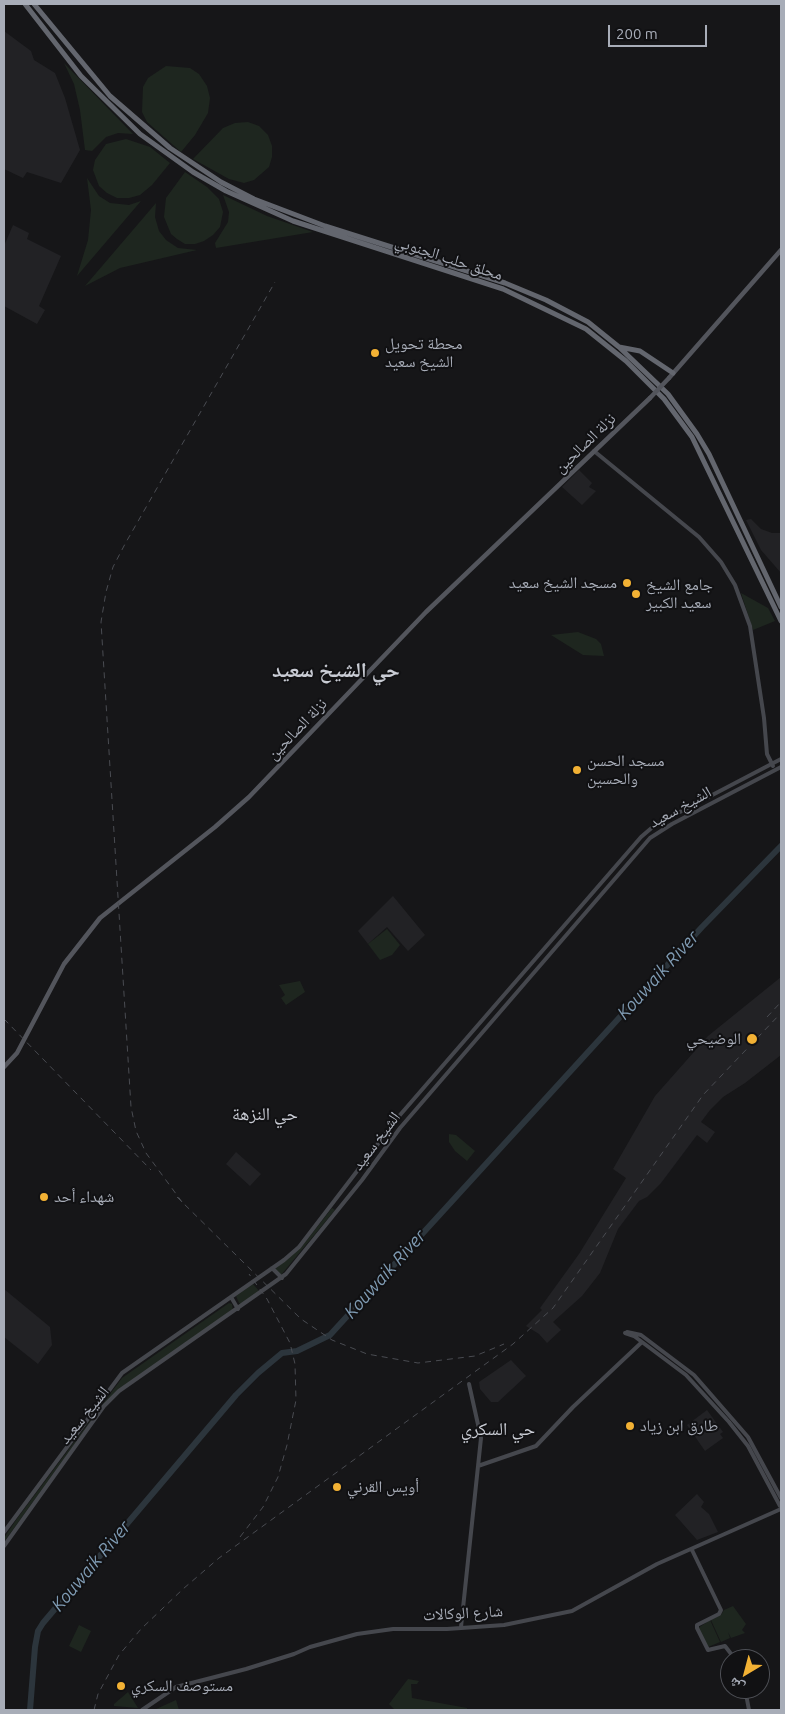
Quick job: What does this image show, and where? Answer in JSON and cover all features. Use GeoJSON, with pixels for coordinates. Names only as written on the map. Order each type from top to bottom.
{"type":"FeatureCollection","features":[{"type":"Feature","properties":{"kind":"highway","name":"محلق حلب الجنوبي"},"geometry":{"type":"LineString","coordinates":[[25,4],[76,69],[106,101],[140,134],[201,177],[226,191],[293,221],[503,289],[586,329],[626,361],[664,399],[692,437],[781,621]]}},
{"type":"Feature","properties":{"kind":"highway","name":"محلق حلب الجنوبي"},"geometry":{"type":"LineString","coordinates":[[34,4],[110,96],[170,148],[221,182],[254,199],[326,226],[505,283],[546,300],[588,322],[619,347],[668,394],[697,434],[709,454],[781,607]]}},
{"type":"Feature","properties":{"kind":"highway"},"geometry":{"type":"LineString","coordinates":[[619,347],[640,351],[671,376]]}},
{"type":"Feature","properties":{"kind":"main road","name":"نزلة الصالحين"},"geometry":{"type":"LineString","coordinates":[[4,1067],[17,1053],[64,964],[100,918],[215,827],[249,797],[426,612],[650,398],[781,250]]}},
{"type":"Feature","properties":{"kind":"main road"},"geometry":{"type":"LineString","coordinates":[[594,451],[699,537],[721,562],[737,588],[750,626],[764,718],[767,754],[776,770]]}},
{"type":"Feature","properties":{"kind":"main road","name":"الشيخ سعيد"},"geometry":{"type":"LineString","coordinates":[[4,1532],[122,1373],[299,1247],[400,1115],[654,824],[781,760]]}},
{"type":"Feature","properties":{"kind":"main road","name":"الشيخ سعيد"},"geometry":{"type":"LineString","coordinates":[[4,1546],[104,1406],[119,1391],[282,1278],[442,1078],[650,838],[687,815],[781,767]]}},
{"type":"Feature","properties":{"kind":"main road"},"geometry":{"type":"LineString","coordinates":[[436,1074],[442,1078]]}},
{"type":"Feature","properties":{"kind":"main road"},"geometry":{"type":"LineString","coordinates":[[272,1268],[282,1278]]}},
{"type":"Feature","properties":{"kind":"main road"},"geometry":{"type":"LineString","coordinates":[[231,1297],[238,1309]]}},
{"type":"Feature","properties":{"kind":"main road"},"geometry":{"type":"LineString","coordinates":[[478,1466],[536,1446],[564,1416],[644,1341],[696,1381],[748,1437],[781,1498]]}},
{"type":"Feature","properties":{"kind":"main road"},"geometry":{"type":"LineString","coordinates":[[696,1381],[742,1437],[781,1507]]}},
{"type":"Feature","properties":{"kind":"main road"},"geometry":{"type":"LineString","coordinates":[[461,1627],[481,1438],[474,1399],[469,1384]]}},
{"type":"Feature","properties":{"kind":"main road","name":"شارع الوكالات"},"geometry":{"type":"LineString","coordinates":[[142,1710],[176,1687],[246,1669],[310,1647],[357,1634],[393,1629],[504,1624],[574,1610],[652,1567],[781,1507]]}},
{"type":"Feature","properties":{"kind":"main road"},"geometry":{"type":"LineString","coordinates":[[692,1550],[721,1610],[719,1614],[697,1625],[697,1628],[708,1650],[725,1646],[727,1649]]}},
{"type":"Feature","properties":{"kind":"shaded area"},"geometry":{"type":"Polygon","coordinates":[[[4,31],[31,51],[34,60],[55,73],[65,98],[80,150],[61,183],[27,172],[23,178],[4,169],[4,31]]]}},
{"type":"Feature","properties":{"kind":"shaded area"},"geometry":{"type":"Polygon","coordinates":[[[64,63],[133,134],[118,133],[106,137],[92,151],[85,150],[80,110],[74,84],[64,63]]]}},
{"type":"Feature","properties":{"kind":"shaded area"},"geometry":{"type":"Polygon","coordinates":[[[166,66],[190,68],[199,74],[207,86],[210,98],[208,113],[195,135],[181,152],[147,122],[142,112],[143,87],[148,78],[166,66]]]}},
{"type":"Feature","properties":{"kind":"shaded area"},"geometry":{"type":"Polygon","coordinates":[[[248,122],[259,126],[268,135],[272,146],[272,157],[269,167],[254,180],[244,183],[229,179],[193,159],[223,128],[235,123],[248,122]]]}},
{"type":"Feature","properties":{"kind":"shaded area"},"geometry":{"type":"Polygon","coordinates":[[[126,139],[150,147],[170,163],[152,185],[140,195],[129,198],[117,198],[99,186],[93,170],[95,160],[106,144],[126,139]]]}},
{"type":"Feature","properties":{"kind":"shaded area"},"geometry":{"type":"Polygon","coordinates":[[[185,172],[207,187],[219,199],[223,212],[220,227],[213,235],[195,244],[185,244],[171,234],[164,217],[166,198],[185,172]]]}},
{"type":"Feature","properties":{"kind":"shaded area"},"geometry":{"type":"Polygon","coordinates":[[[87,178],[99,196],[110,203],[129,205],[141,201],[77,276],[88,240],[91,210],[87,178]]]}},
{"type":"Feature","properties":{"kind":"shaded area"},"geometry":{"type":"Polygon","coordinates":[[[223,195],[267,216],[313,232],[216,248],[215,243],[228,222],[229,212],[223,195]]]}},
{"type":"Feature","properties":{"kind":"shaded area"},"geometry":{"type":"Polygon","coordinates":[[[156,203],[155,217],[159,231],[166,240],[178,248],[197,250],[120,268],[85,286],[156,203]]]}},
{"type":"Feature","properties":{"kind":"shaded area"},"geometry":{"type":"Polygon","coordinates":[[[13,225],[29,233],[27,239],[61,256],[39,306],[45,310],[37,324],[4,306],[4,246],[13,225]]]}},
{"type":"Feature","properties":{"kind":"shaded area"},"geometry":{"type":"Polygon","coordinates":[[[579,470],[592,483],[589,487],[596,491],[582,505],[562,487],[579,470]]]}},
{"type":"Feature","properties":{"kind":"shaded area"},"geometry":{"type":"Polygon","coordinates":[[[751,519],[761,529],[772,533],[781,533],[781,573],[761,550],[746,520],[751,519]]]}},
{"type":"Feature","properties":{"kind":"shaded area"},"geometry":{"type":"Polygon","coordinates":[[[741,593],[768,608],[775,621],[753,630],[741,593]]]}},
{"type":"Feature","properties":{"kind":"shaded area"},"geometry":{"type":"Polygon","coordinates":[[[578,632],[596,639],[601,644],[604,656],[583,655],[551,635],[578,632]]]}},
{"type":"Feature","properties":{"kind":"shaded area"},"geometry":{"type":"Polygon","coordinates":[[[393,896],[425,935],[408,951],[387,927],[368,944],[358,931],[393,896]]]}},
{"type":"Feature","properties":{"kind":"shaded area"},"geometry":{"type":"Polygon","coordinates":[[[387,929],[400,945],[392,955],[380,960],[368,944],[387,929]]]}},
{"type":"Feature","properties":{"kind":"shaded area"},"geometry":{"type":"Polygon","coordinates":[[[781,977],[781,1055],[745,1083],[723,1097],[710,1110],[701,1122],[715,1132],[707,1143],[697,1135],[661,1183],[647,1197],[639,1201],[618,1229],[600,1273],[582,1296],[553,1322],[561,1330],[547,1343],[539,1334],[526,1326],[542,1310],[540,1308],[579,1254],[626,1178],[613,1169],[655,1096],[708,1036],[781,977]]]}},
{"type":"Feature","properties":{"kind":"shaded area"},"geometry":{"type":"Polygon","coordinates":[[[300,981],[305,992],[286,1005],[281,998],[285,995],[279,985],[300,981]]]}},
{"type":"Feature","properties":{"kind":"shaded area"},"geometry":{"type":"Polygon","coordinates":[[[449,1134],[456,1135],[475,1151],[467,1161],[455,1151],[449,1142],[449,1134]]]}},
{"type":"Feature","properties":{"kind":"shaded area"},"geometry":{"type":"Polygon","coordinates":[[[236,1152],[261,1174],[250,1186],[226,1164],[236,1152]]]}},
{"type":"Feature","properties":{"kind":"shaded area"},"geometry":{"type":"Polygon","coordinates":[[[332,1208],[335,1210],[281,1275],[275,1269],[303,1245],[332,1208]]]}},
{"type":"Feature","properties":{"kind":"shaded area"},"geometry":{"type":"Polygon","coordinates":[[[253,1284],[260,1292],[241,1304],[239,1303],[236,1296],[253,1284]]]}},
{"type":"Feature","properties":{"kind":"shaded area"},"geometry":{"type":"Polygon","coordinates":[[[4,1289],[50,1327],[52,1345],[38,1364],[4,1337],[4,1289]]]}},
{"type":"Feature","properties":{"kind":"shaded area"},"geometry":{"type":"Polygon","coordinates":[[[229,1303],[232,1304],[233,1311],[121,1389],[99,1410],[4,1542],[4,1538],[16,1520],[122,1378],[229,1303]]]}},
{"type":"Feature","properties":{"kind":"shaded area"},"geometry":{"type":"Polygon","coordinates":[[[511,1360],[526,1376],[498,1402],[491,1402],[480,1389],[479,1382],[511,1360]]]}},
{"type":"Feature","properties":{"kind":"shaded area"},"geometry":{"type":"Polygon","coordinates":[[[707,1410],[723,1432],[720,1434],[723,1438],[705,1451],[687,1425],[707,1410]]]}},
{"type":"Feature","properties":{"kind":"shaded area"},"geometry":{"type":"Polygon","coordinates":[[[697,1494],[704,1502],[701,1507],[709,1514],[718,1532],[697,1540],[675,1515],[697,1494]]]}},
{"type":"Feature","properties":{"kind":"shaded area"},"geometry":{"type":"Polygon","coordinates":[[[733,1606],[746,1624],[742,1630],[745,1633],[731,1638],[728,1632],[730,1638],[721,1642],[711,1620],[733,1606]]]}},
{"type":"Feature","properties":{"kind":"shaded area"},"geometry":{"type":"Polygon","coordinates":[[[710,1620],[720,1642],[708,1647],[698,1628],[710,1620]]]}},
{"type":"Feature","properties":{"kind":"shaded area"},"geometry":{"type":"Polygon","coordinates":[[[79,1625],[91,1631],[81,1652],[69,1646],[79,1625]]]}},
{"type":"Feature","properties":{"kind":"shaded area"},"geometry":{"type":"Polygon","coordinates":[[[408,1679],[419,1681],[417,1684],[411,1684],[412,1698],[467,1708],[467,1710],[395,1710],[389,1704],[408,1679]]]}},
{"type":"Feature","properties":{"kind":"shaded area"},"geometry":{"type":"Polygon","coordinates":[[[128,1692],[138,1708],[114,1706],[114,1704],[128,1692]]]}},
{"type":"Feature","properties":{"kind":"shaded area"},"geometry":{"type":"Polygon","coordinates":[[[176,1700],[179,1710],[154,1710],[176,1700]]]}},
{"type":"Feature","properties":{"kind":"waterway","name":"Kouwaik River"},"geometry":{"type":"LineString","coordinates":[[30,1710],[35,1647],[38,1631],[43,1623],[236,1395],[282,1353],[297,1351],[330,1335],[702,927],[781,846]]}},
{"type":"Feature","properties":{"kind":"railway"},"geometry":{"type":"LineString","coordinates":[[182,1202],[146,1153],[136,1131],[131,1107],[101,622],[106,592],[113,567],[275,282]]}},
{"type":"Feature","properties":{"kind":"railway"},"geometry":{"type":"LineString","coordinates":[[767,1017],[781,1002]]}},
{"type":"Feature","properties":{"kind":"railway"},"geometry":{"type":"LineString","coordinates":[[94,1710],[98,1694],[119,1655],[141,1629],[183,1589],[219,1558],[513,1344],[553,1308],[703,1095],[781,1013]]}},
{"type":"Feature","properties":{"kind":"railway"},"geometry":{"type":"LineString","coordinates":[[4,1019],[151,1170]]}},
{"type":"Feature","properties":{"kind":"railway"},"geometry":{"type":"LineString","coordinates":[[177,1197],[301,1319],[332,1340],[367,1354],[418,1363],[475,1356],[504,1344]]}},
{"type":"Feature","properties":{"kind":"railway"},"geometry":{"type":"LineString","coordinates":[[240,1537],[263,1507],[278,1477],[296,1400],[295,1364],[290,1343],[267,1299],[249,1274]]}},
{"type":"Feature","properties":{"kind":"place","name":"محطة تحويل الشيخ سعيد"},"geometry":{"type":"Point","coordinates":[375,353]}},
{"type":"Feature","properties":{"kind":"place","name":"مسجد الشيخ سعيد"},"geometry":{"type":"Point","coordinates":[627,583]}},
{"type":"Feature","properties":{"kind":"place","name":"جامع الشيخ سعيد الكبير"},"geometry":{"type":"Point","coordinates":[636,594]}},
{"type":"Feature","properties":{"kind":"place","name":"مسجد الحسن والحسين"},"geometry":{"type":"Point","coordinates":[577,770]}},
{"type":"Feature","properties":{"kind":"place","name":"الوضيحي"},"geometry":{"type":"Point","coordinates":[752,1039]}},
{"type":"Feature","properties":{"kind":"place","name":"شهداء أحد"},"geometry":{"type":"Point","coordinates":[44,1197]}},
{"type":"Feature","properties":{"kind":"place","name":"طارق ابن زياد"},"geometry":{"type":"Point","coordinates":[630,1426]}},
{"type":"Feature","properties":{"kind":"place","name":"أويس القرني"},"geometry":{"type":"Point","coordinates":[337,1487]}},
{"type":"Feature","properties":{"kind":"place","name":"مستوصف السكري"},"geometry":{"type":"Point","coordinates":[121,1686]}},
{"type":"Feature","properties":{"kind":"district","name":"حي الشيخ سعيد"},"geometry":{"type":"Point","coordinates":[336,670]}},
{"type":"Feature","properties":{"kind":"district","name":"حي النزهة"},"geometry":{"type":"Point","coordinates":[265,1114]}},
{"type":"Feature","properties":{"kind":"district","name":"حي السكري"},"geometry":{"type":"Point","coordinates":[498,1429]}}]}
